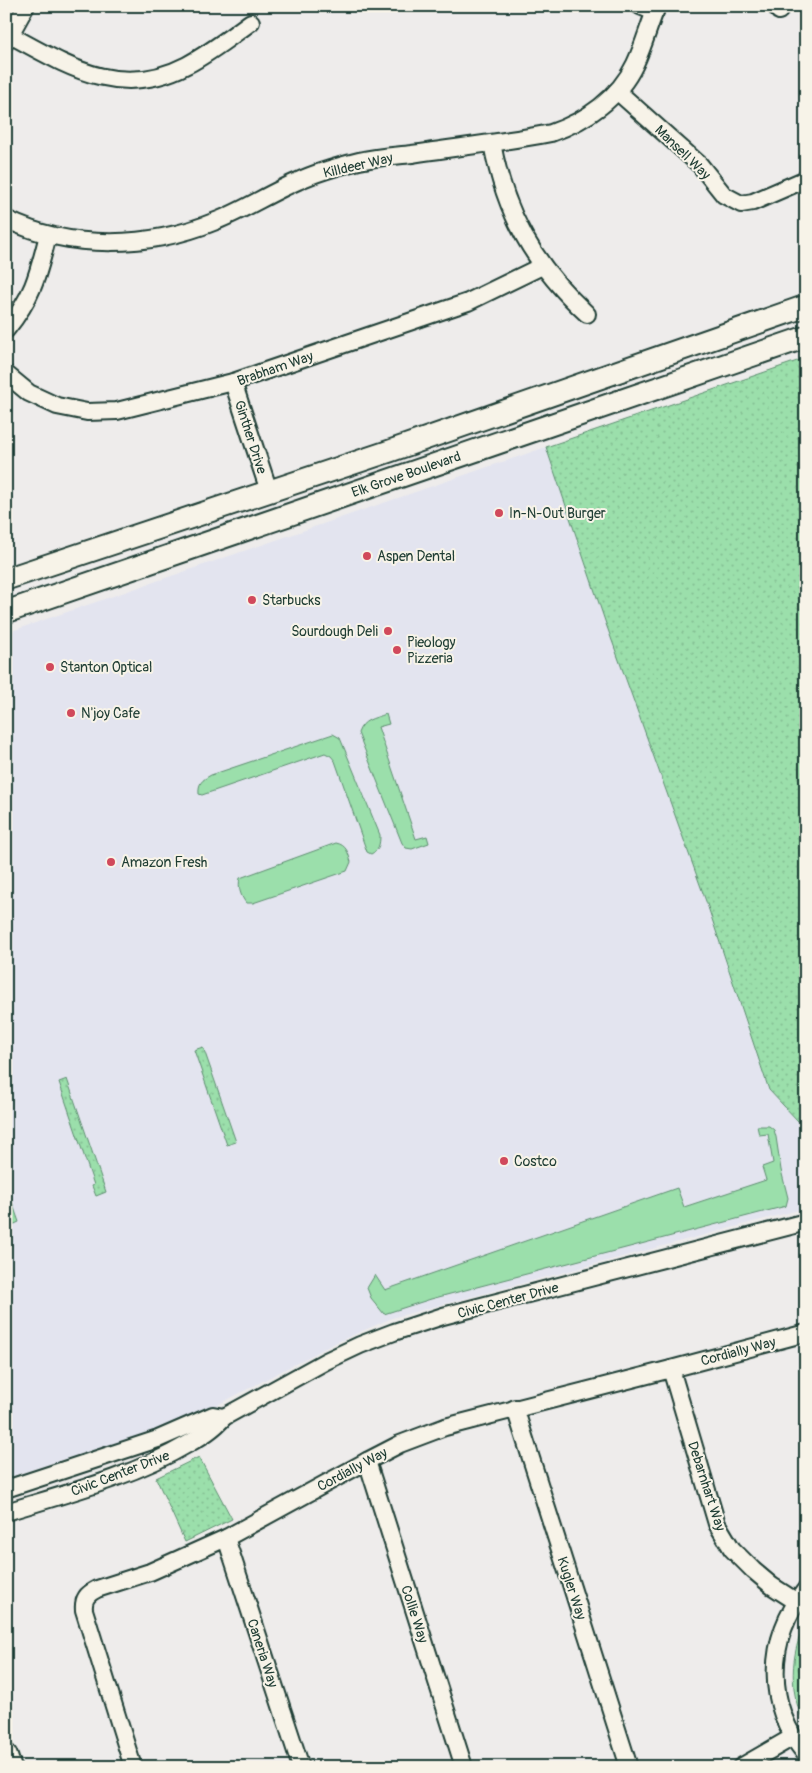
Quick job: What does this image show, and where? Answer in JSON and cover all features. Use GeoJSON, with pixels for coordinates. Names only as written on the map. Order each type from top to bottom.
{"type":"FeatureCollection","features":[{"type":"Feature","properties":{"kind":"main road","name":"Elk Grove Boulevard"},"geometry":{"type":"LineString","coordinates":[[6,579],[269,491],[806,306]]}},
{"type":"Feature","properties":{"kind":"main road","name":"Elk Grove Boulevard"},"geometry":{"type":"LineString","coordinates":[[6,612],[806,337]]}},
{"type":"Feature","properties":{"kind":"main road"},"geometry":{"type":"LineString","coordinates":[[6,1755],[10,1767]]}},
{"type":"Feature","properties":{"kind":"street"},"geometry":{"type":"LineString","coordinates":[[26,6],[8,38],[86,73],[109,78],[142,79],[173,72],[188,65],[251,22]]}},
{"type":"Feature","properties":{"kind":"street","name":"Killdeer Way"},"geometry":{"type":"LineString","coordinates":[[6,219],[20,226],[48,235],[80,242],[138,241],[170,236],[217,221],[299,180],[330,169],[362,161],[543,135],[566,128],[594,112],[617,91],[635,64],[651,8]]}},
{"type":"Feature","properties":{"kind":"street","name":"Mansell Way"},"geometry":{"type":"LineString","coordinates":[[617,91],[700,164],[724,195],[741,204],[753,202],[806,179]]}},
{"type":"Feature","properties":{"kind":"street"},"geometry":{"type":"LineString","coordinates":[[492,143],[500,176],[515,219],[532,251],[566,294],[587,314]]}},
{"type":"Feature","properties":{"kind":"street"},"geometry":{"type":"LineString","coordinates":[[6,330],[25,305],[32,291],[38,277],[48,235]]}},
{"type":"Feature","properties":{"kind":"street","name":"Brabham Way"},"geometry":{"type":"LineString","coordinates":[[6,374],[16,384],[56,406],[87,412],[117,411],[233,382],[468,302],[542,266]]}},
{"type":"Feature","properties":{"kind":"street","name":"Ginther Drive"},"geometry":{"type":"LineString","coordinates":[[233,382],[269,491]]}},
{"type":"Feature","properties":{"kind":"street","name":"Civic Center Drive"},"geometry":{"type":"LineString","coordinates":[[6,1512],[140,1468],[178,1450],[216,1427],[224,1417],[326,1361],[394,1332],[443,1316],[806,1222]]}},
{"type":"Feature","properties":{"kind":"street","name":"Cordially Way"},"geometry":{"type":"LineString","coordinates":[[134,1767],[84,1610],[85,1598],[97,1589],[150,1572],[226,1538],[400,1444],[445,1427],[806,1333]]}},
{"type":"Feature","properties":{"kind":"street","name":"Debarnhart Way"},"geometry":{"type":"LineString","coordinates":[[671,1369],[718,1524],[732,1550],[772,1586],[801,1595]]}},
{"type":"Feature","properties":{"kind":"street","name":"Kugler Way"},"geometry":{"type":"LineString","coordinates":[[515,1408],[629,1767]]}},
{"type":"Feature","properties":{"kind":"street","name":"Civic Center Drive"},"geometry":{"type":"LineString","coordinates":[[6,1489],[158,1438],[213,1415],[224,1417]]}},
{"type":"Feature","properties":{"kind":"street","name":"Collie Way"},"geometry":{"type":"LineString","coordinates":[[367,1461],[464,1767]]}},
{"type":"Feature","properties":{"kind":"street","name":"Caneria Way"},"geometry":{"type":"LineString","coordinates":[[226,1538],[301,1767]]}},
{"type":"Feature","properties":{"kind":"street"},"geometry":{"type":"LineString","coordinates":[[801,1595],[780,1635],[776,1666],[777,1692],[780,1704],[793,1737],[806,1755]]}},
{"type":"Feature","properties":{"kind":"street"},"geometry":{"type":"LineString","coordinates":[[741,1767],[793,1737]]}},
{"type":"Feature","properties":{"kind":"shaded area"},"geometry":{"type":"Polygon","coordinates":[[[546,447],[606,624],[707,904],[769,1090],[798,1121],[806,1124],[806,1208],[392,1318],[335,1343],[206,1411],[180,1422],[6,1478],[6,633],[546,447]]]}},
{"type":"Feature","properties":{"kind":"green space"},"geometry":{"type":"Polygon","coordinates":[[[806,358],[806,1124],[798,1121],[769,1090],[707,904],[606,624],[546,447],[806,358]]]}},
{"type":"Feature","properties":{"kind":"green space"},"geometry":{"type":"Polygon","coordinates":[[[386,714],[389,724],[378,727],[416,839],[427,836],[429,843],[412,849],[406,848],[402,843],[358,733],[366,722],[386,714]]]}},
{"type":"Feature","properties":{"kind":"green space"},"geometry":{"type":"Polygon","coordinates":[[[333,734],[340,738],[380,835],[376,851],[371,854],[367,852],[335,761],[325,753],[202,795],[199,794],[201,782],[211,775],[333,734]]]}},
{"type":"Feature","properties":{"kind":"green space"},"geometry":{"type":"Polygon","coordinates":[[[336,843],[343,846],[348,853],[351,862],[347,871],[253,903],[246,903],[244,900],[239,888],[240,878],[336,843]]]}},
{"type":"Feature","properties":{"kind":"green space"},"geometry":{"type":"Polygon","coordinates":[[[203,1047],[236,1142],[227,1145],[194,1050],[203,1047]]]}},
{"type":"Feature","properties":{"kind":"green space"},"geometry":{"type":"Polygon","coordinates":[[[67,1079],[106,1192],[96,1196],[59,1082],[67,1079]]]}},
{"type":"Feature","properties":{"kind":"green space"},"geometry":{"type":"Polygon","coordinates":[[[757,1126],[769,1126],[774,1130],[788,1198],[786,1206],[431,1299],[384,1314],[371,1298],[367,1288],[375,1275],[385,1290],[677,1188],[684,1207],[766,1180],[762,1167],[773,1163],[768,1134],[759,1135],[757,1126]]]}},
{"type":"Feature","properties":{"kind":"green space"},"geometry":{"type":"Polygon","coordinates":[[[6,1185],[19,1222],[8,1227],[6,1222],[6,1185]]]}},
{"type":"Feature","properties":{"kind":"green space"},"geometry":{"type":"Polygon","coordinates":[[[199,1457],[232,1519],[185,1542],[156,1478],[199,1457]]]}},
{"type":"Feature","properties":{"kind":"green space"},"geometry":{"type":"Polygon","coordinates":[[[806,1622],[806,1725],[796,1700],[793,1674],[797,1647],[806,1622]]]}},
{"type":"Feature","properties":{"kind":"place","name":"In-N-Out Burger"},"geometry":{"type":"Point","coordinates":[499,513]}},
{"type":"Feature","properties":{"kind":"place","name":"Aspen Dental"},"geometry":{"type":"Point","coordinates":[367,556]}},
{"type":"Feature","properties":{"kind":"place","name":"Starbucks"},"geometry":{"type":"Point","coordinates":[252,600]}},
{"type":"Feature","properties":{"kind":"place","name":"Sourdough Deli"},"geometry":{"type":"Point","coordinates":[388,631]}},
{"type":"Feature","properties":{"kind":"place","name":"Pieology Pizzeria"},"geometry":{"type":"Point","coordinates":[397,650]}},
{"type":"Feature","properties":{"kind":"place","name":"Stanton Optical"},"geometry":{"type":"Point","coordinates":[50,667]}},
{"type":"Feature","properties":{"kind":"place","name":"N'joy Cafe"},"geometry":{"type":"Point","coordinates":[71,713]}},
{"type":"Feature","properties":{"kind":"place","name":"Amazon Fresh"},"geometry":{"type":"Point","coordinates":[111,862]}},
{"type":"Feature","properties":{"kind":"place","name":"Costco"},"geometry":{"type":"Point","coordinates":[504,1161]}}]}
